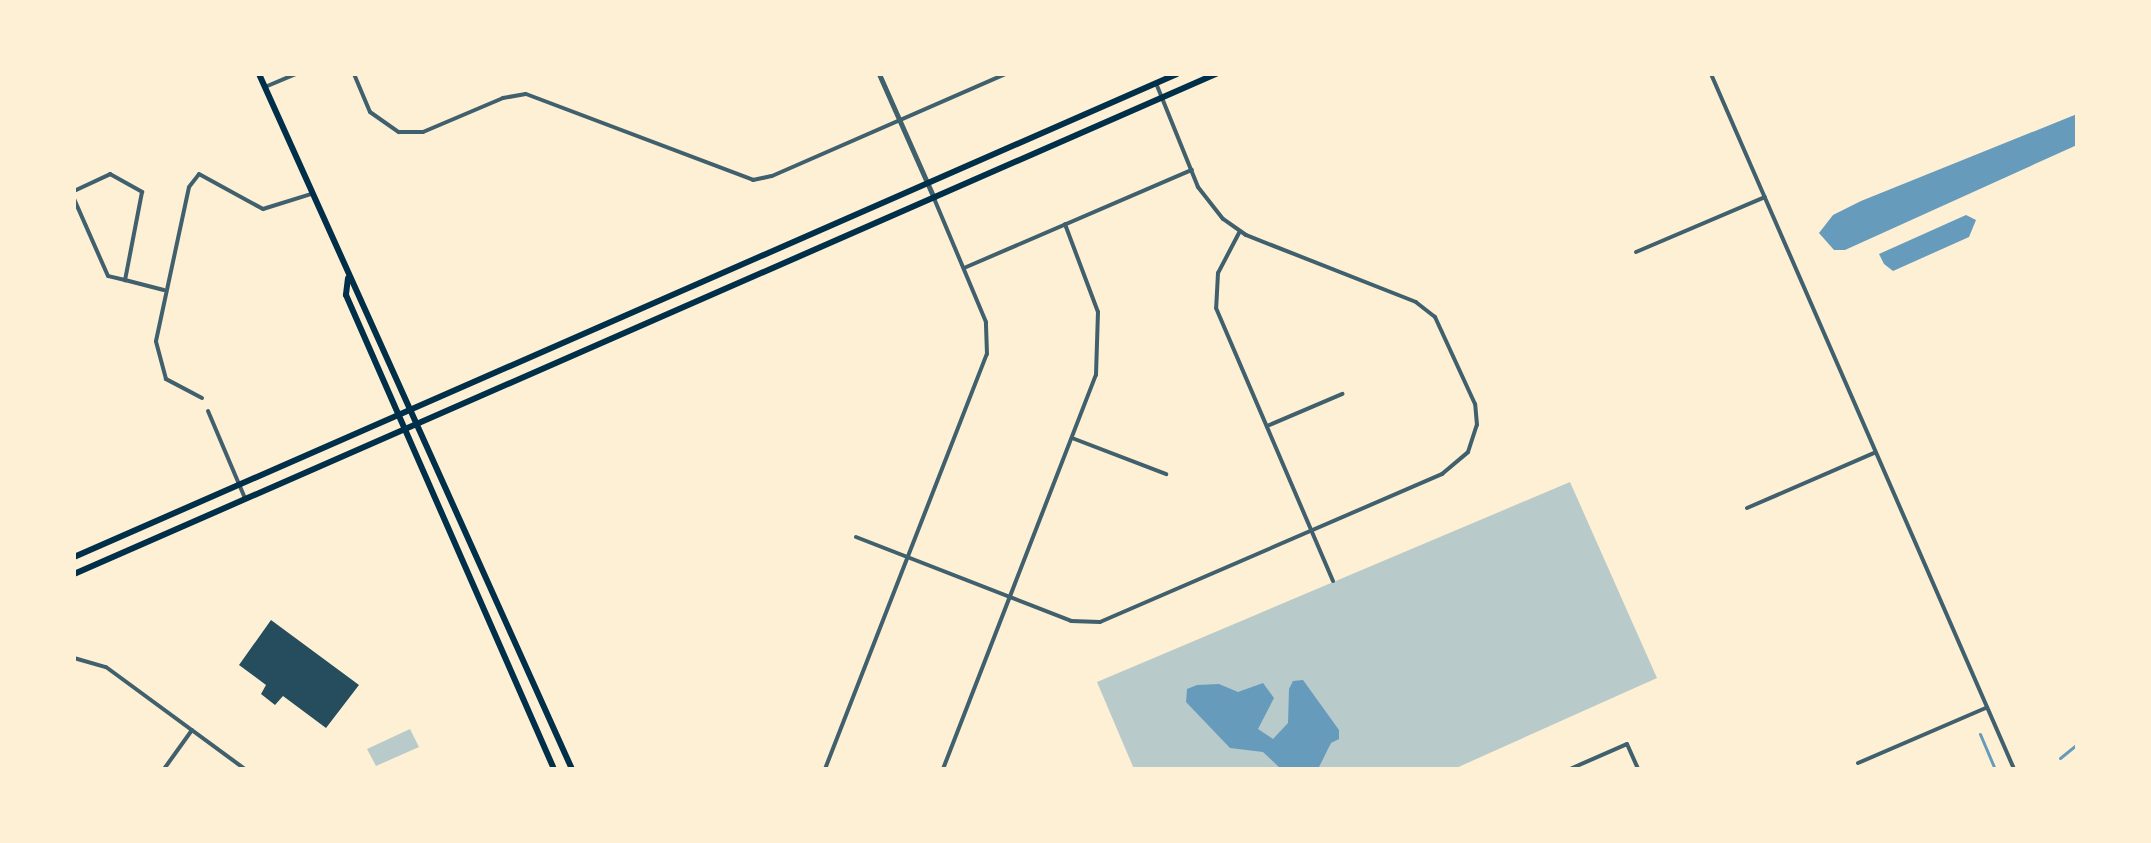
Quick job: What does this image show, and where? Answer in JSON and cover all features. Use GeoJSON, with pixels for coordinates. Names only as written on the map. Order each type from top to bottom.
{"type":"FeatureCollection","features":[{"type":"Feature","properties":{"kind":"main road"},"geometry":{"type":"LineString","coordinates":[[259,74],[348,278],[360,290],[572,769]]}},
{"type":"Feature","properties":{"kind":"main road"},"geometry":{"type":"LineString","coordinates":[[74,574],[931,190],[1177,74]]}},
{"type":"Feature","properties":{"kind":"main road"},"geometry":{"type":"LineString","coordinates":[[74,557],[397,413],[1216,74]]}},
{"type":"Feature","properties":{"kind":"main road"},"geometry":{"type":"LineString","coordinates":[[348,278],[346,295],[554,769]]}},
{"type":"Feature","properties":{"kind":"street"},"geometry":{"type":"LineString","coordinates":[[265,87],[295,74]]}},
{"type":"Feature","properties":{"kind":"street"},"geometry":{"type":"LineString","coordinates":[[354,74],[370,112],[396,131],[423,132],[507,96],[526,94],[753,180],[772,176],[1006,74]]}},
{"type":"Feature","properties":{"kind":"street"},"geometry":{"type":"LineString","coordinates":[[825,769],[987,354],[986,322],[879,74]]}},
{"type":"Feature","properties":{"kind":"street"},"geometry":{"type":"LineString","coordinates":[[1711,74],[2014,769]]}},
{"type":"Feature","properties":{"kind":"street"},"geometry":{"type":"LineString","coordinates":[[856,537],[1071,621],[1100,622],[1442,474],[1472,445],[1475,404],[1432,313],[1416,302],[1240,231],[1209,204],[1156,83]]}},
{"type":"Feature","properties":{"kind":"street"},"geometry":{"type":"LineString","coordinates":[[964,268],[1192,170]]}},
{"type":"Feature","properties":{"kind":"street"},"geometry":{"type":"LineString","coordinates":[[74,191],[110,174],[142,192],[125,280]]}},
{"type":"Feature","properties":{"kind":"street"},"geometry":{"type":"LineString","coordinates":[[202,398],[172,385],[162,372],[156,333],[184,198],[199,174],[260,208],[279,207],[311,194]]}},
{"type":"Feature","properties":{"kind":"street"},"geometry":{"type":"LineString","coordinates":[[1636,252],[1765,197]]}},
{"type":"Feature","properties":{"kind":"street"},"geometry":{"type":"LineString","coordinates":[[74,199],[108,276],[164,290]]}},
{"type":"Feature","properties":{"kind":"street"},"geometry":{"type":"LineString","coordinates":[[943,769],[1096,375],[1101,336],[1092,285],[1065,224]]}},
{"type":"Feature","properties":{"kind":"street"},"geometry":{"type":"LineString","coordinates":[[1240,231],[1218,273],[1215,304],[1333,581]]}},
{"type":"Feature","properties":{"kind":"street"},"geometry":{"type":"LineString","coordinates":[[1266,427],[1342,394]]}},
{"type":"Feature","properties":{"kind":"street"},"geometry":{"type":"LineString","coordinates":[[208,411],[245,498]]}},
{"type":"Feature","properties":{"kind":"street"},"geometry":{"type":"LineString","coordinates":[[1072,438],[1166,474]]}},
{"type":"Feature","properties":{"kind":"street"},"geometry":{"type":"LineString","coordinates":[[1747,508],[1874,453]]}},
{"type":"Feature","properties":{"kind":"street"},"geometry":{"type":"LineString","coordinates":[[74,658],[83,658],[106,667],[245,769]]}},
{"type":"Feature","properties":{"kind":"street"},"geometry":{"type":"LineString","coordinates":[[1858,763],[1986,708]]}},
{"type":"Feature","properties":{"kind":"street"},"geometry":{"type":"LineString","coordinates":[[164,769],[192,730]]}},
{"type":"Feature","properties":{"kind":"street"},"geometry":{"type":"LineString","coordinates":[[1570,769],[1627,744],[1638,769]]}},
{"type":"Feature","properties":{"kind":"shaded area"},"geometry":{"type":"Polygon","coordinates":[[[1570,482],[1657,678],[1454,769],[1134,769],[1097,682],[1570,482]]]}},
{"type":"Feature","properties":{"kind":"shaded area"},"geometry":{"type":"Polygon","coordinates":[[[410,729],[419,747],[376,766],[367,749],[410,729]]]}},
{"type":"Feature","properties":{"kind":"water"},"geometry":{"type":"Polygon","coordinates":[[[2077,114],[2077,145],[1845,250],[1834,250],[1819,233],[1833,215],[1861,201],[2077,114]]]}},
{"type":"Feature","properties":{"kind":"water"},"geometry":{"type":"Polygon","coordinates":[[[1966,215],[1976,220],[1969,237],[1893,271],[1884,264],[1879,254],[1966,215]]]}},
{"type":"Feature","properties":{"kind":"water"},"geometry":{"type":"Polygon","coordinates":[[[1303,680],[1339,730],[1339,739],[1331,743],[1318,769],[1281,769],[1263,752],[1230,748],[1186,702],[1187,689],[1197,685],[1219,684],[1238,692],[1263,683],[1274,698],[1258,729],[1273,739],[1288,723],[1289,689],[1293,681],[1303,680]]]}},
{"type":"Feature","properties":{"kind":"building"},"geometry":{"type":"Polygon","coordinates":[[[271,620],[359,685],[326,728],[283,696],[275,705],[261,694],[266,685],[239,665],[271,620]]]}},
{"type":"Feature","properties":{"kind":"waterway"},"geometry":{"type":"LineString","coordinates":[[1980,734],[1995,769]]}},
{"type":"Feature","properties":{"kind":"waterway"},"geometry":{"type":"LineString","coordinates":[[2060,758],[2077,744]]}}]}
